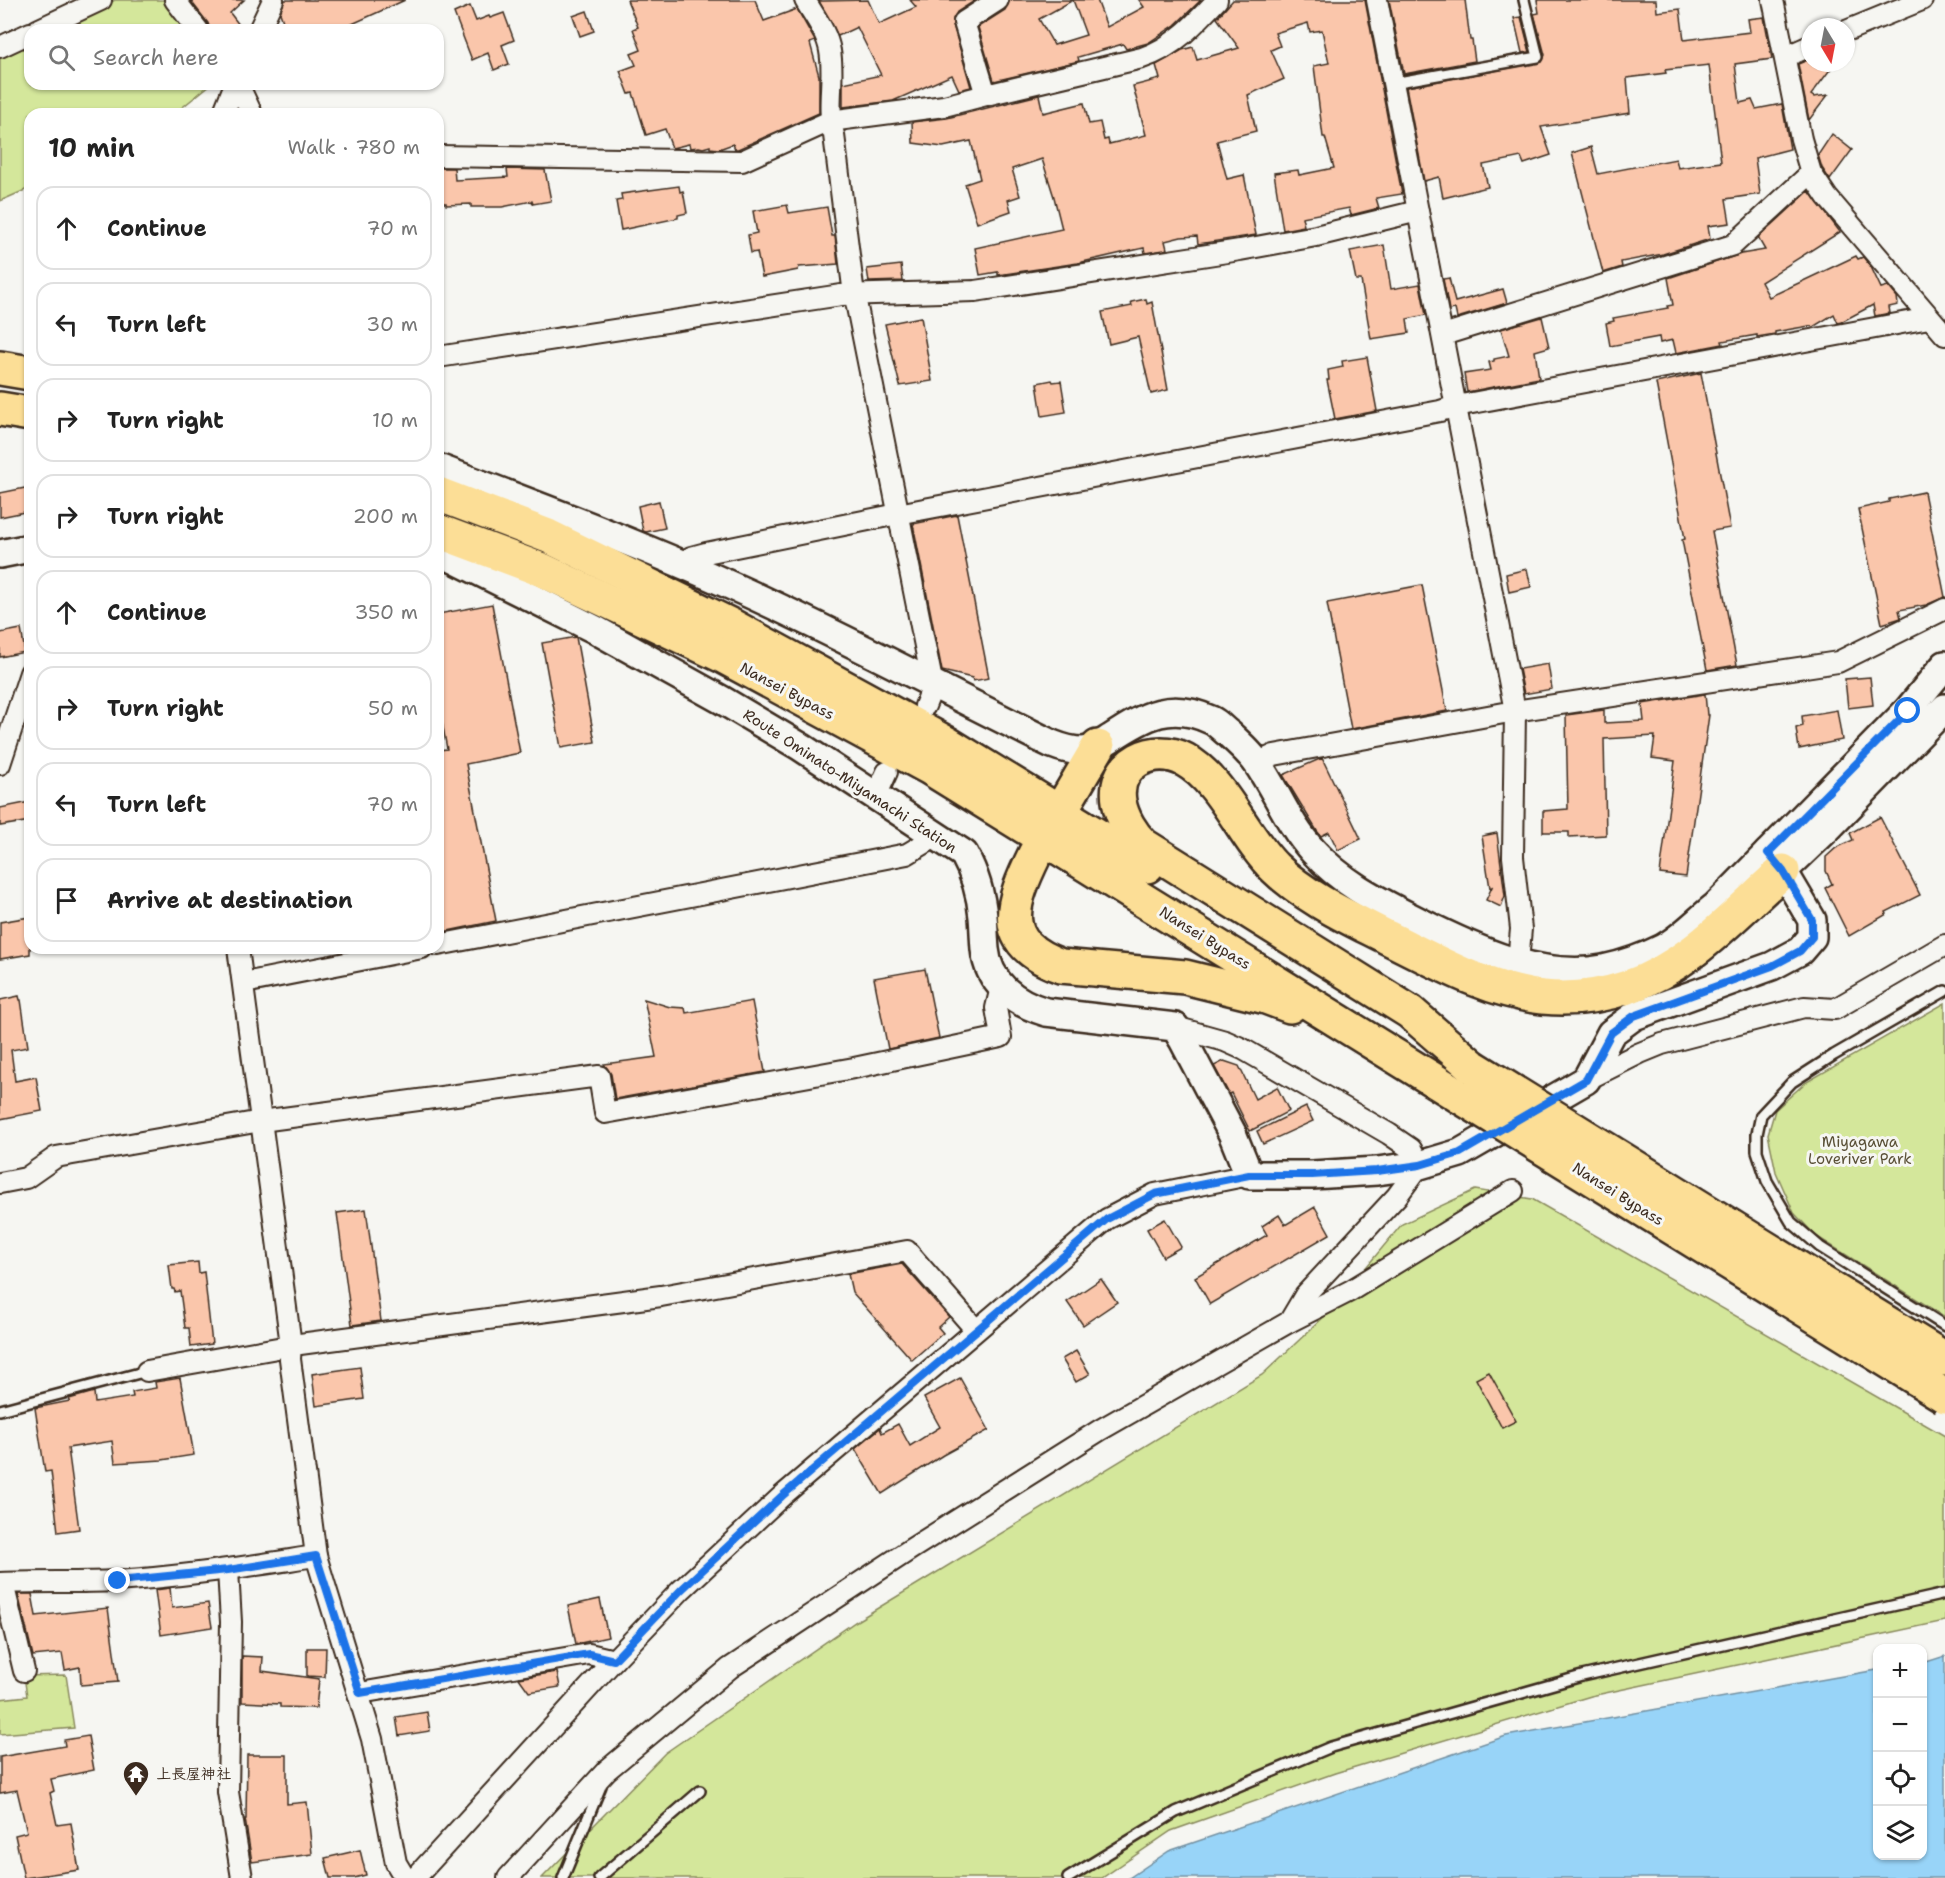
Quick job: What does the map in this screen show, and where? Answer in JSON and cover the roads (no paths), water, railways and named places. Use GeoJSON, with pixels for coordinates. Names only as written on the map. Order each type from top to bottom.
{"type":"FeatureCollection","features":[{"type":"Feature","properties":{"kind":"highway"},"geometry":{"type":"LineString","coordinates":[[0,368],[24,372]]}},
{"type":"Feature","properties":{"kind":"highway"},"geometry":{"type":"LineString","coordinates":[[0,409],[24,413]]}},
{"type":"Feature","properties":{"kind":"highway","name":"Nansei Bypass"},"geometry":{"type":"LineString","coordinates":[[444,496],[548,536],[660,590],[730,625],[948,744],[1945,1359]]}},
{"type":"Feature","properties":{"kind":"highway","name":"Nansei Bypass"},"geometry":{"type":"LineString","coordinates":[[444,533],[542,570],[721,655],[930,768],[1945,1396]]}},
{"type":"Feature","properties":{"kind":"highway"},"geometry":{"type":"LineString","coordinates":[[1068,798],[1098,747]]}},
{"type":"Feature","properties":{"kind":"highway"},"geometry":{"type":"LineString","coordinates":[[1473,1067],[1410,1012],[1143,845],[1129,830],[1120,810],[1118,789],[1121,778],[1128,768],[1147,756],[1160,753],[1184,760],[1207,777],[1255,846],[1287,880],[1356,921],[1464,975],[1518,992],[1543,997],[1577,998],[1605,994],[1630,986],[1679,963],[1707,942],[1775,862]]}},
{"type":"Feature","properties":{"kind":"highway"},"geometry":{"type":"LineString","coordinates":[[1035,854],[1022,879],[1014,903],[1014,924],[1024,943],[1032,952],[1047,961],[1061,966],[1185,977],[1266,997],[1293,1007],[1365,1053],[1461,1097]]}},
{"type":"Feature","properties":{"kind":"main road"},"geometry":{"type":"LineString","coordinates":[[444,470],[543,507],[681,563],[777,607],[929,696],[1052,744],[1085,751],[1098,747],[1138,720],[1160,711],[1188,711],[1214,721],[1257,763],[1286,814],[1312,850],[1342,879],[1377,900],[1471,947],[1538,967],[1571,972],[1603,969],[1664,948],[1775,862],[1827,829],[1945,708]]}},
{"type":"Feature","properties":{"kind":"main road"},"geometry":{"type":"LineString","coordinates":[[0,554],[24,549]]}},
{"type":"Feature","properties":{"kind":"main road","name":"Route Ominato-Miyamachi Station"},"geometry":{"type":"LineString","coordinates":[[444,554],[628,647],[801,747],[964,854],[973,870],[983,914],[986,957],[991,973],[1001,987],[1028,1007],[1175,1027]]}},
{"type":"Feature","properties":{"kind":"main road"},"geometry":{"type":"LineString","coordinates":[[1775,862],[1908,711],[1945,665]]}},
{"type":"Feature","properties":{"kind":"main road"},"geometry":{"type":"LineString","coordinates":[[1175,1027],[1232,1133],[1249,1175],[1312,1175],[1377,1171],[1420,1165],[1460,1153],[1586,1080],[1611,1033],[1634,1016],[1772,966],[1800,951],[1812,937],[1812,920],[1775,862]]}},
{"type":"Feature","properties":{"kind":"street"},"geometry":{"type":"LineString","coordinates":[[50,24],[101,0]]}},
{"type":"Feature","properties":{"kind":"street"},"geometry":{"type":"LineString","coordinates":[[175,0],[193,24]]}},
{"type":"Feature","properties":{"kind":"street"},"geometry":{"type":"LineString","coordinates":[[262,24],[273,0]]}},
{"type":"Feature","properties":{"kind":"street"},"geometry":{"type":"LineString","coordinates":[[805,0],[826,36],[831,54],[830,122],[834,135],[853,287],[898,514],[929,696]]}},
{"type":"Feature","properties":{"kind":"street"},"geometry":{"type":"LineString","coordinates":[[986,95],[963,22],[998,0]]}},
{"type":"Feature","properties":{"kind":"street"},"geometry":{"type":"LineString","coordinates":[[444,156],[742,161],[830,122],[944,106],[1158,53],[1185,32],[1217,0]]}},
{"type":"Feature","properties":{"kind":"street"},"geometry":{"type":"LineString","coordinates":[[1377,0],[1515,711],[1513,857],[1521,929],[1518,962]]}},
{"type":"Feature","properties":{"kind":"street"},"geometry":{"type":"LineString","coordinates":[[1773,0],[1796,117],[1810,173],[1827,197],[1945,336]]}},
{"type":"Feature","properties":{"kind":"street"},"geometry":{"type":"LineString","coordinates":[[1855,27],[1922,0]]}},
{"type":"Feature","properties":{"kind":"street"},"geometry":{"type":"LineString","coordinates":[[0,47],[24,36]]}},
{"type":"Feature","properties":{"kind":"street"},"geometry":{"type":"LineString","coordinates":[[1785,57],[1801,50]]}},
{"type":"Feature","properties":{"kind":"street"},"geometry":{"type":"LineString","coordinates":[[226,108],[233,90]]}},
{"type":"Feature","properties":{"kind":"street"},"geometry":{"type":"LineString","coordinates":[[239,90],[249,108]]}},
{"type":"Feature","properties":{"kind":"street"},"geometry":{"type":"LineString","coordinates":[[1443,335],[1733,245],[1810,173]]}},
{"type":"Feature","properties":{"kind":"street"},"geometry":{"type":"LineString","coordinates":[[444,356],[841,296],[975,291],[1104,272],[1316,236],[1418,211]]}},
{"type":"Feature","properties":{"kind":"street"},"geometry":{"type":"LineString","coordinates":[[681,563],[691,557],[706,553],[898,514],[1440,411],[1456,406],[1929,318]]}},
{"type":"Feature","properties":{"kind":"street"},"geometry":{"type":"LineString","coordinates":[[1257,763],[1274,755],[1515,711],[1838,662],[1945,609]]}},
{"type":"Feature","properties":{"kind":"street"},"geometry":{"type":"LineString","coordinates":[[0,764],[24,691]]}},
{"type":"Feature","properties":{"kind":"street"},"geometry":{"type":"LineString","coordinates":[[876,796],[887,772]]}},
{"type":"Feature","properties":{"kind":"street"},"geometry":{"type":"LineString","coordinates":[[444,944],[907,854],[937,836]]}},
{"type":"Feature","properties":{"kind":"street"},"geometry":{"type":"LineString","coordinates":[[1586,1080],[1662,1044],[1804,1007],[1835,1009],[1945,945]]}},
{"type":"Feature","properties":{"kind":"street"},"geometry":{"type":"LineString","coordinates":[[239,954],[291,1345],[290,1359],[316,1556],[360,1693],[372,1739],[396,1863],[405,1878]]}},
{"type":"Feature","properties":{"kind":"street"},"geometry":{"type":"LineString","coordinates":[[244,983],[391,954]]}},
{"type":"Feature","properties":{"kind":"street"},"geometry":{"type":"LineString","coordinates":[[0,1183],[26,1178],[56,1157],[261,1121],[599,1076],[605,1113],[854,1068],[1001,1037],[996,1008],[1001,987]]}},
{"type":"Feature","properties":{"kind":"street"},"geometry":{"type":"LineString","coordinates":[[1175,1027],[1225,1041],[1243,1049],[1389,1134],[1411,1149],[1420,1165],[1397,1196],[1305,1295],[1289,1322]]}},
{"type":"Feature","properties":{"kind":"street"},"geometry":{"type":"LineString","coordinates":[[415,1878],[681,1590],[782,1496],[1107,1219],[1155,1194],[1249,1175]]}},
{"type":"Feature","properties":{"kind":"street"},"geometry":{"type":"LineString","coordinates":[[508,1878],[607,1770],[730,1668],[901,1555],[1101,1430],[1289,1322],[1350,1291],[1513,1191]]}},
{"type":"Feature","properties":{"kind":"street"},"geometry":{"type":"LineString","coordinates":[[147,1371],[291,1345],[661,1296],[907,1251],[976,1330]]}},
{"type":"Feature","properties":{"kind":"street"},"geometry":{"type":"LineString","coordinates":[[24,1671],[2,1583],[58,1584],[118,1581],[228,1570],[316,1556]]}},
{"type":"Feature","properties":{"kind":"street"},"geometry":{"type":"LineString","coordinates":[[228,1570],[231,1622],[228,1792],[242,1878]]}},
{"type":"Feature","properties":{"kind":"street"},"geometry":{"type":"LineString","coordinates":[[360,1693],[589,1654],[614,1660]]}},
{"type":"Feature","properties":{"kind":"lane"},"geometry":{"type":"LineString","coordinates":[[1393,82],[1538,57],[1524,0]]}},
{"type":"Feature","properties":{"kind":"lane"},"geometry":{"type":"LineString","coordinates":[[1945,991],[1792,1082],[1761,1115],[1757,1134],[1757,1151],[1767,1181],[1791,1222],[1820,1247],[1945,1326]]}},
{"type":"Feature","properties":{"kind":"lane"},"geometry":{"type":"LineString","coordinates":[[0,1410],[147,1371]]}},
{"type":"Feature","properties":{"kind":"lane"},"geometry":{"type":"LineString","coordinates":[[1068,1878],[1176,1812],[1331,1747],[1582,1676],[1945,1594]]}},
{"type":"Feature","properties":{"kind":"lane"},"geometry":{"type":"LineString","coordinates":[[564,1878],[607,1770]]}},
{"type":"Feature","properties":{"kind":"lane"},"geometry":{"type":"LineString","coordinates":[[599,1878],[700,1791]]}},
{"type":"Feature","properties":{"kind":"water"},"geometry":{"type":"Polygon","coordinates":[[[1945,1656],[1945,1878],[1129,1878],[1169,1851],[1506,1736],[1873,1671],[1873,1860],[1927,1860],[1927,1662],[1945,1656]]]}},
{"type":"Feature","properties":{"kind":"place","name":"上長屋神社"},"geometry":{"type":"Point","coordinates":[136,1797]}},
{"type":"Feature","properties":{"kind":"park label","name":"Miyagawa Loveriver Park"},"geometry":{"type":"Point","coordinates":[1860,1150]}}]}
